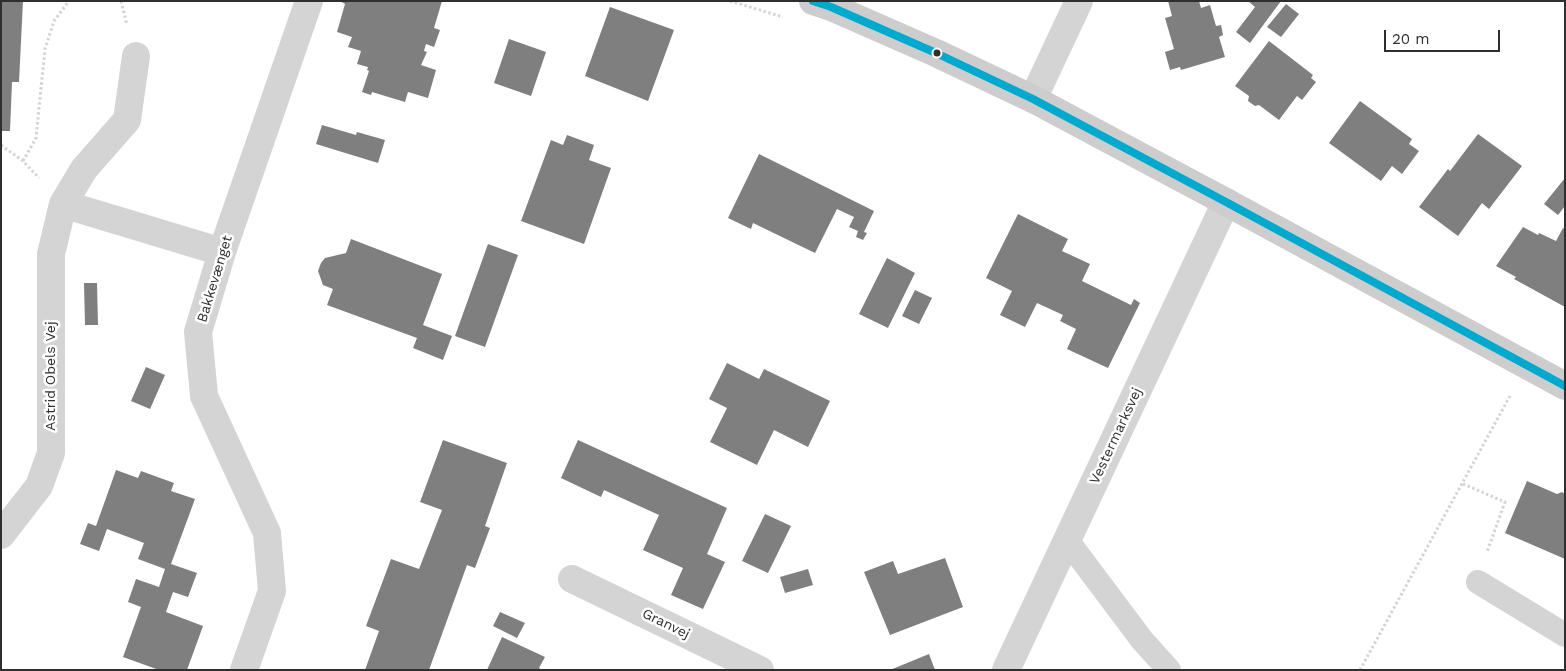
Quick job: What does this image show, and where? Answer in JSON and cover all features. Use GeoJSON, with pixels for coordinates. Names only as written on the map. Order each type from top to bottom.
{"type":"FeatureCollection","features":[{"type":"Feature","properties":{"kind":"street","name":"Bakkevænget"},"geometry":{"type":"LineString","coordinates":[[244,670],[272,591],[267,534],[204,396],[198,332],[222,252],[309,1]]}},
{"type":"Feature","properties":{"kind":"street"},"geometry":{"type":"LineString","coordinates":[[813,1],[936,53],[1033,99],[1565,386]]}},
{"type":"Feature","properties":{"kind":"street"},"geometry":{"type":"LineString","coordinates":[[1033,99],[1079,1]]}},
{"type":"Feature","properties":{"kind":"street","name":"Astrid Obels Vej"},"geometry":{"type":"LineString","coordinates":[[1,534],[39,486],[51,453],[51,254],[63,204],[84,169],[127,120],[136,56]]}},
{"type":"Feature","properties":{"kind":"street","name":"Vestermarksvej"},"geometry":{"type":"LineString","coordinates":[[1006,670],[1226,202]]}},
{"type":"Feature","properties":{"kind":"street"},"geometry":{"type":"LineString","coordinates":[[63,204],[222,252]]}},
{"type":"Feature","properties":{"kind":"street","name":"Granvej"},"geometry":{"type":"LineString","coordinates":[[572,579],[760,670]]}},
{"type":"Feature","properties":{"kind":"lane"},"geometry":{"type":"LineString","coordinates":[[1067,540],[1142,640],[1169,670]]}},
{"type":"Feature","properties":{"kind":"lane"},"geometry":{"type":"LineString","coordinates":[[1478,582],[1565,635]]}},
{"type":"Feature","properties":{"kind":"path"},"geometry":{"type":"LineString","coordinates":[[23,160],[36,138],[45,49],[54,21],[69,1]]}},
{"type":"Feature","properties":{"kind":"path"},"geometry":{"type":"LineString","coordinates":[[1,145],[23,160],[63,204]]}},
{"type":"Feature","properties":{"kind":"path"},"geometry":{"type":"LineString","coordinates":[[1360,670],[1513,390]]}},
{"type":"Feature","properties":{"kind":"path"},"geometry":{"type":"LineString","coordinates":[[1462,484],[1505,502],[1484,559]]}},
{"type":"Feature","properties":{"kind":"building"},"geometry":{"type":"Polygon","coordinates":[[[1,1],[23,1],[19,82],[12,82],[10,131],[1,131],[1,1]]]}},
{"type":"Feature","properties":{"kind":"building"},"geometry":{"type":"Polygon","coordinates":[[[340,1],[442,1],[434,28],[440,30],[434,47],[426,44],[424,51],[427,52],[421,65],[436,70],[428,98],[408,92],[405,102],[372,92],[371,95],[362,92],[369,71],[367,70],[368,67],[357,64],[361,51],[348,47],[352,37],[337,32],[345,4],[340,1]]]}},
{"type":"Feature","properties":{"kind":"building"},"geometry":{"type":"Polygon","coordinates":[[[1168,1],[1199,1],[1201,8],[1210,5],[1216,26],[1221,25],[1223,35],[1219,37],[1225,57],[1181,70],[1180,67],[1170,70],[1165,52],[1174,49],[1165,18],[1172,16],[1168,1]]]}},
{"type":"Feature","properties":{"kind":"building"},"geometry":{"type":"Polygon","coordinates":[[[1248,1],[1281,1],[1250,43],[1236,32],[1255,7],[1248,1]]]}},
{"type":"Feature","properties":{"kind":"building"},"geometry":{"type":"Polygon","coordinates":[[[1286,4],[1299,14],[1281,37],[1267,27],[1286,4]]]}},
{"type":"Feature","properties":{"kind":"building"},"geometry":{"type":"Polygon","coordinates":[[[610,7],[674,30],[648,101],[585,76],[610,7]]]}},
{"type":"Feature","properties":{"kind":"building"},"geometry":{"type":"Polygon","coordinates":[[[509,39],[546,52],[531,96],[494,83],[509,39]]]}},
{"type":"Feature","properties":{"kind":"building"},"geometry":{"type":"Polygon","coordinates":[[[1269,41],[1313,75],[1311,78],[1316,82],[1302,100],[1297,96],[1279,120],[1259,105],[1255,106],[1248,101],[1249,96],[1235,86],[1269,41]]]}},
{"type":"Feature","properties":{"kind":"building"},"geometry":{"type":"Polygon","coordinates":[[[1360,101],[1412,139],[1409,144],[1419,151],[1402,174],[1392,166],[1381,181],[1329,143],[1360,101]]]}},
{"type":"Feature","properties":{"kind":"building"},"geometry":{"type":"Polygon","coordinates":[[[322,125],[356,135],[357,132],[385,140],[378,163],[316,144],[322,125]]]}},
{"type":"Feature","properties":{"kind":"building"},"geometry":{"type":"Polygon","coordinates":[[[1478,134],[1522,166],[1489,209],[1482,203],[1458,236],[1419,207],[1478,134]]]}},
{"type":"Feature","properties":{"kind":"building"},"geometry":{"type":"Polygon","coordinates":[[[567,135],[594,145],[589,160],[611,168],[584,244],[521,221],[551,140],[563,145],[567,135]]]}},
{"type":"Feature","properties":{"kind":"building"},"geometry":{"type":"Polygon","coordinates":[[[759,154],[874,211],[864,232],[867,233],[863,240],[856,237],[858,231],[849,227],[854,217],[837,209],[815,253],[753,223],[751,229],[728,218],[759,154]]]}},
{"type":"Feature","properties":{"kind":"building"},"geometry":{"type":"Polygon","coordinates":[[[1565,178],[1565,206],[1558,215],[1544,204],[1565,178]]]}},
{"type":"Feature","properties":{"kind":"building"},"geometry":{"type":"Polygon","coordinates":[[[1018,214],[1068,239],[1062,251],[1090,264],[1082,281],[1131,305],[1134,299],[1140,303],[1108,368],[1067,349],[1076,329],[1060,321],[1063,315],[1037,303],[1025,327],[1000,315],[1012,291],[986,278],[1018,214]]]}},
{"type":"Feature","properties":{"kind":"building"},"geometry":{"type":"Polygon","coordinates":[[[1523,227],[1538,235],[1539,233],[1556,241],[1563,228],[1565,229],[1565,307],[1514,279],[1516,277],[1496,266],[1523,227]]]}},
{"type":"Feature","properties":{"kind":"building"},"geometry":{"type":"Polygon","coordinates":[[[351,239],[442,274],[423,325],[452,336],[443,360],[413,348],[417,338],[327,305],[333,289],[323,285],[318,271],[325,258],[346,253],[351,239]]]}},
{"type":"Feature","properties":{"kind":"building"},"geometry":{"type":"Polygon","coordinates":[[[488,244],[518,255],[485,347],[455,336],[488,244]]]}},
{"type":"Feature","properties":{"kind":"building"},"geometry":{"type":"Polygon","coordinates":[[[887,258],[915,273],[888,328],[859,314],[887,258]]]}},
{"type":"Feature","properties":{"kind":"building"},"geometry":{"type":"Polygon","coordinates":[[[84,283],[97,283],[98,325],[85,325],[84,283]]]}},
{"type":"Feature","properties":{"kind":"building"},"geometry":{"type":"Polygon","coordinates":[[[915,290],[932,298],[919,324],[902,316],[915,290]]]}},
{"type":"Feature","properties":{"kind":"building"},"geometry":{"type":"Polygon","coordinates":[[[727,363],[759,379],[764,369],[830,401],[808,447],[774,430],[757,465],[710,442],[727,408],[709,399],[727,363]]]}},
{"type":"Feature","properties":{"kind":"building"},"geometry":{"type":"Polygon","coordinates":[[[146,367],[165,375],[150,409],[131,401],[146,367]]]}},
{"type":"Feature","properties":{"kind":"building"},"geometry":{"type":"Polygon","coordinates":[[[443,440],[507,463],[485,526],[490,528],[475,568],[467,565],[429,670],[365,670],[379,631],[366,626],[391,559],[419,569],[442,510],[420,502],[443,440]]]}},
{"type":"Feature","properties":{"kind":"building"},"geometry":{"type":"Polygon","coordinates":[[[578,440],[727,508],[707,554],[725,562],[703,609],[671,595],[683,568],[643,550],[659,515],[604,490],[601,497],[561,478],[578,440]]]}},
{"type":"Feature","properties":{"kind":"building"},"geometry":{"type":"Polygon","coordinates":[[[116,470],[138,478],[141,471],[174,483],[171,491],[195,499],[171,564],[197,573],[188,597],[173,592],[166,612],[203,626],[187,670],[159,670],[123,657],[141,607],[128,602],[136,579],[159,587],[165,569],[138,559],[144,543],[107,529],[99,551],[80,544],[88,523],[96,526],[116,470]]]}},
{"type":"Feature","properties":{"kind":"building"},"geometry":{"type":"Polygon","coordinates":[[[1527,481],[1557,494],[1562,492],[1565,494],[1565,559],[1505,533],[1527,481]]]}},
{"type":"Feature","properties":{"kind":"building"},"geometry":{"type":"Polygon","coordinates":[[[765,514],[791,526],[768,573],[742,561],[765,514]]]}},
{"type":"Feature","properties":{"kind":"building"},"geometry":{"type":"Polygon","coordinates":[[[945,558],[963,607],[890,635],[864,572],[893,561],[898,574],[945,558]]]}},
{"type":"Feature","properties":{"kind":"building"},"geometry":{"type":"Polygon","coordinates":[[[808,569],[813,585],[785,593],[780,577],[808,569]]]}},
{"type":"Feature","properties":{"kind":"building"},"geometry":{"type":"Polygon","coordinates":[[[500,612],[525,623],[517,638],[493,626],[500,612]]]}},
{"type":"Feature","properties":{"kind":"building"},"geometry":{"type":"Polygon","coordinates":[[[502,637],[545,657],[539,668],[542,670],[487,670],[502,637]]]}},
{"type":"Feature","properties":{"kind":"building"},"geometry":{"type":"Polygon","coordinates":[[[929,654],[935,670],[890,670],[929,654]]]}},
{"type":"Feature","properties":{"kind":"transit line"},"geometry":{"type":"LineString","coordinates":[[813,1],[936,53],[1033,99],[1565,386]]}}]}
